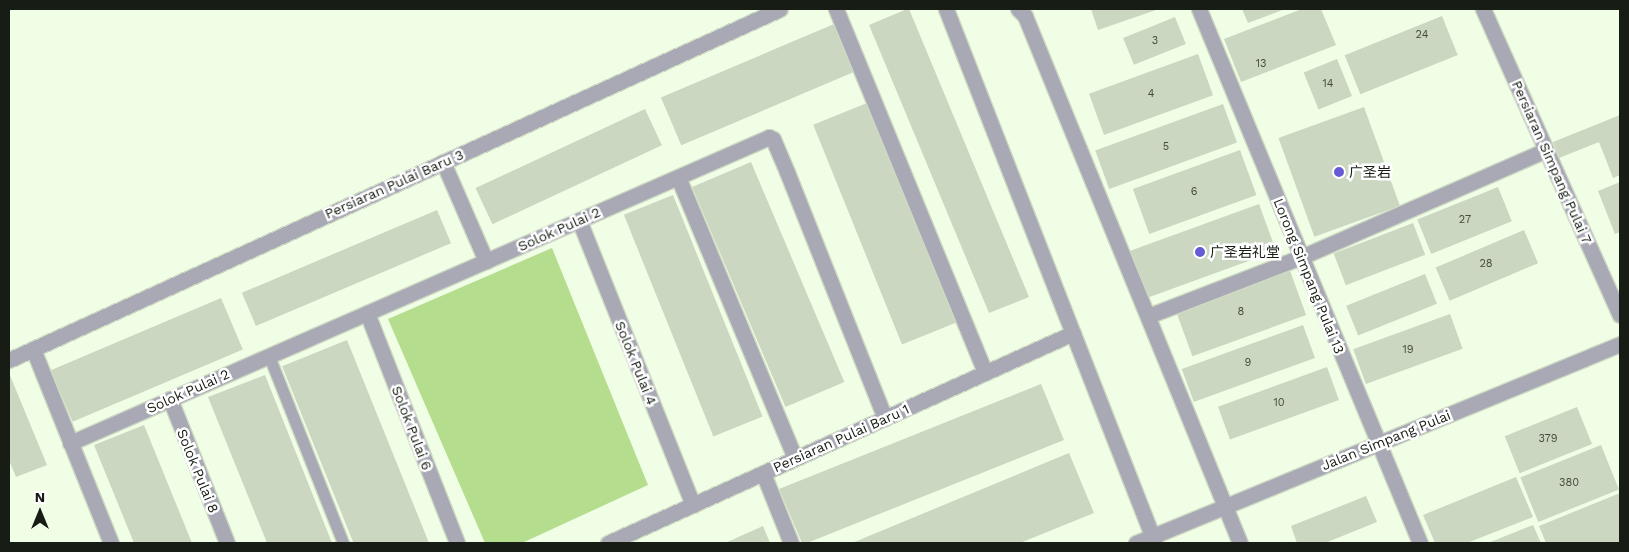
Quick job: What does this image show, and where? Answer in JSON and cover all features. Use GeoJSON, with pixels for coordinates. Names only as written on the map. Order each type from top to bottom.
{"type":"FeatureCollection","features":[{"type":"Feature","properties":{"kind":"street","name":"Persiaran Pulai Baru 3"},"geometry":{"type":"LineString","coordinates":[[9,360],[780,9]]}},
{"type":"Feature","properties":{"kind":"street"},"geometry":{"type":"LineString","coordinates":[[836,9],[985,372]]}},
{"type":"Feature","properties":{"kind":"street"},"geometry":{"type":"LineString","coordinates":[[946,9],[1154,540]]}},
{"type":"Feature","properties":{"kind":"street"},"geometry":{"type":"LineString","coordinates":[[1018,9],[1025,16],[1240,543]]}},
{"type":"Feature","properties":{"kind":"street","name":"Lorong Simpang Pulai 13"},"geometry":{"type":"LineString","coordinates":[[1200,9],[1377,444],[1420,543]]}},
{"type":"Feature","properties":{"kind":"street","name":"Persiaran Simpang Pulai 7"},"geometry":{"type":"LineString","coordinates":[[1483,9],[1620,315]]}},
{"type":"Feature","properties":{"kind":"street","name":"Solok Pulai 2"},"geometry":{"type":"LineString","coordinates":[[70,443],[769,137],[772,138],[885,418]]}},
{"type":"Feature","properties":{"kind":"street"},"geometry":{"type":"LineString","coordinates":[[1148,316],[1301,257],[1546,150]]}},
{"type":"Feature","properties":{"kind":"street"},"geometry":{"type":"LineString","coordinates":[[443,162],[486,261]]}},
{"type":"Feature","properties":{"kind":"street"},"geometry":{"type":"LineString","coordinates":[[678,177],[796,458]]}},
{"type":"Feature","properties":{"kind":"street","name":"Solok Pulai 4"},"geometry":{"type":"LineString","coordinates":[[579,220],[693,505]]}},
{"type":"Feature","properties":{"kind":"street","name":"Solok Pulai 6"},"geometry":{"type":"LineString","coordinates":[[367,313],[457,543]]}},
{"type":"Feature","properties":{"kind":"street","name":"Persiaran Pulai Baru 1"},"geometry":{"type":"LineString","coordinates":[[608,543],[1073,333]]}},
{"type":"Feature","properties":{"kind":"street","name":"Jalan Simpang Pulai"},"geometry":{"type":"LineString","coordinates":[[1136,543],[1154,540],[1226,505],[1620,344]]}},
{"type":"Feature","properties":{"kind":"street"},"geometry":{"type":"LineString","coordinates":[[33,349],[111,543]]}},
{"type":"Feature","properties":{"kind":"street","name":"Solok Pulai 8"},"geometry":{"type":"LineString","coordinates":[[170,399],[227,543]]}},
{"type":"Feature","properties":{"kind":"street"},"geometry":{"type":"LineString","coordinates":[[763,473],[791,543]]}},
{"type":"Feature","properties":{"kind":"lane"},"geometry":{"type":"LineString","coordinates":[[269,356],[342,543]]}},
{"type":"Feature","properties":{"kind":"green space"},"geometry":{"type":"Polygon","coordinates":[[[552,248],[648,485],[522,543],[485,543],[388,319],[552,248]]]}},
{"type":"Feature","properties":{"kind":"building"},"geometry":{"type":"Polygon","coordinates":[[[909,9],[1029,297],[989,313],[869,25],[909,9]]]}},
{"type":"Feature","properties":{"kind":"building"},"geometry":{"type":"Polygon","coordinates":[[[1091,9],[1159,9],[1098,30],[1091,9]]]}},
{"type":"Feature","properties":{"kind":"building"},"geometry":{"type":"Polygon","coordinates":[[[1242,9],[1285,9],[1248,23],[1242,9]]]}},
{"type":"Feature","properties":{"kind":"building"},"geometry":{"type":"Polygon","coordinates":[[[1302,9],[1321,9],[1336,45],[1241,82],[1224,39],[1302,9]]]}},
{"type":"Feature","properties":{"kind":"building"},"geometry":{"type":"Polygon","coordinates":[[[1442,16],[1458,55],[1360,94],[1345,55],[1442,16]]]}},
{"type":"Feature","properties":{"kind":"building"},"geometry":{"type":"Polygon","coordinates":[[[1175,17],[1186,44],[1134,65],[1123,38],[1175,17]]]}},
{"type":"Feature","properties":{"kind":"building"},"geometry":{"type":"Polygon","coordinates":[[[834,24],[854,72],[681,145],[661,97],[834,24]]]}},
{"type":"Feature","properties":{"kind":"building"},"geometry":{"type":"Polygon","coordinates":[[[1198,54],[1213,95],[1104,135],[1089,94],[1198,54]]]}},
{"type":"Feature","properties":{"kind":"building"},"geometry":{"type":"Polygon","coordinates":[[[1337,59],[1352,96],[1319,110],[1304,72],[1337,59]]]}},
{"type":"Feature","properties":{"kind":"building"},"geometry":{"type":"Polygon","coordinates":[[[867,103],[956,323],[902,344],[813,125],[867,103]]]}},
{"type":"Feature","properties":{"kind":"building"},"geometry":{"type":"Polygon","coordinates":[[[1223,104],[1237,143],[1109,189],[1095,151],[1223,104]]]}},
{"type":"Feature","properties":{"kind":"building","name":"广圣岩"},"geometry":{"type":"Polygon","coordinates":[[[1364,107],[1400,206],[1314,237],[1278,138],[1364,107]]]}},
{"type":"Feature","properties":{"kind":"building"},"geometry":{"type":"Polygon","coordinates":[[[645,109],[662,145],[492,224],[476,188],[645,109]]]}},
{"type":"Feature","properties":{"kind":"building"},"geometry":{"type":"Polygon","coordinates":[[[1620,115],[1620,175],[1613,178],[1599,142],[1559,158],[1553,142],[1620,115]]]}},
{"type":"Feature","properties":{"kind":"building"},"geometry":{"type":"Polygon","coordinates":[[[1240,150],[1256,195],[1149,234],[1133,189],[1240,150]]]}},
{"type":"Feature","properties":{"kind":"building"},"geometry":{"type":"Polygon","coordinates":[[[751,162],[844,382],[785,407],[692,187],[751,162]]]}},
{"type":"Feature","properties":{"kind":"building"},"geometry":{"type":"Polygon","coordinates":[[[1620,182],[1620,232],[1615,234],[1598,191],[1620,182]]]}},
{"type":"Feature","properties":{"kind":"building"},"geometry":{"type":"Polygon","coordinates":[[[1498,187],[1512,221],[1431,254],[1417,220],[1498,187]]]}},
{"type":"Feature","properties":{"kind":"building"},"geometry":{"type":"Polygon","coordinates":[[[673,195],[763,417],[713,436],[624,215],[673,195]]]}},
{"type":"Feature","properties":{"kind":"building","name":"广圣岩礼堂"},"geometry":{"type":"Polygon","coordinates":[[[1259,204],[1276,251],[1143,300],[1126,253],[1259,204]]]}},
{"type":"Feature","properties":{"kind":"building"},"geometry":{"type":"Polygon","coordinates":[[[437,210],[451,243],[256,326],[242,293],[437,210]]]}},
{"type":"Feature","properties":{"kind":"building"},"geometry":{"type":"Polygon","coordinates":[[[1413,223],[1425,255],[1346,285],[1334,253],[1413,223]]]}},
{"type":"Feature","properties":{"kind":"building"},"geometry":{"type":"Polygon","coordinates":[[[1524,230],[1538,263],[1450,301],[1436,268],[1524,230]]]}},
{"type":"Feature","properties":{"kind":"building"},"geometry":{"type":"Polygon","coordinates":[[[1289,268],[1306,315],[1192,356],[1175,309],[1289,268]]]}},
{"type":"Feature","properties":{"kind":"building"},"geometry":{"type":"Polygon","coordinates":[[[1425,274],[1437,304],[1358,336],[1346,306],[1425,274]]]}},
{"type":"Feature","properties":{"kind":"building"},"geometry":{"type":"Polygon","coordinates":[[[221,298],[243,350],[73,422],[51,370],[221,298]]]}},
{"type":"Feature","properties":{"kind":"building"},"geometry":{"type":"Polygon","coordinates":[[[1450,314],[1463,349],[1366,384],[1353,349],[1450,314]]]}},
{"type":"Feature","properties":{"kind":"building"},"geometry":{"type":"Polygon","coordinates":[[[1303,325],[1315,358],[1194,402],[1182,369],[1303,325]]]}},
{"type":"Feature","properties":{"kind":"building"},"geometry":{"type":"Polygon","coordinates":[[[347,340],[429,543],[354,543],[282,366],[347,340]]]}},
{"type":"Feature","properties":{"kind":"building"},"geometry":{"type":"Polygon","coordinates":[[[1327,367],[1339,400],[1230,440],[1218,407],[1327,367]]]}},
{"type":"Feature","properties":{"kind":"building"},"geometry":{"type":"Polygon","coordinates":[[[9,373],[47,465],[16,477],[9,460],[9,373]]]}},
{"type":"Feature","properties":{"kind":"building"},"geometry":{"type":"Polygon","coordinates":[[[265,375],[332,543],[267,543],[208,397],[265,375]]]}},
{"type":"Feature","properties":{"kind":"building"},"geometry":{"type":"Polygon","coordinates":[[[1041,384],[1064,440],[807,543],[802,543],[779,489],[1041,384]]]}},
{"type":"Feature","properties":{"kind":"building"},"geometry":{"type":"Polygon","coordinates":[[[1577,407],[1592,444],[1520,473],[1505,436],[1577,407]]]}},
{"type":"Feature","properties":{"kind":"building"},"geometry":{"type":"Polygon","coordinates":[[[144,425],[192,543],[134,543],[94,445],[144,425]]]}},
{"type":"Feature","properties":{"kind":"building"},"geometry":{"type":"Polygon","coordinates":[[[1601,445],[1619,490],[1538,522],[1520,478],[1601,445]]]}},
{"type":"Feature","properties":{"kind":"building"},"geometry":{"type":"Polygon","coordinates":[[[1069,453],[1094,513],[1020,543],[852,543],[1069,453]]]}},
{"type":"Feature","properties":{"kind":"building"},"geometry":{"type":"Polygon","coordinates":[[[1516,477],[1533,517],[1467,543],[1435,543],[1423,515],[1516,477]]]}},
{"type":"Feature","properties":{"kind":"building"},"geometry":{"type":"Polygon","coordinates":[[[1620,493],[1620,543],[1546,543],[1539,526],[1620,493]]]}},
{"type":"Feature","properties":{"kind":"building"},"geometry":{"type":"Polygon","coordinates":[[[1366,496],[1377,522],[1325,543],[1297,543],[1291,526],[1366,496]]]}},
{"type":"Feature","properties":{"kind":"building"},"geometry":{"type":"Polygon","coordinates":[[[1533,525],[1541,543],[1488,543],[1533,525]]]}},
{"type":"Feature","properties":{"kind":"building"},"geometry":{"type":"Polygon","coordinates":[[[763,526],[770,543],[725,543],[763,526]]]}},
{"type":"Feature","properties":{"kind":"place","name":"广圣岩"},"geometry":{"type":"Point","coordinates":[1339,172]}},
{"type":"Feature","properties":{"kind":"place","name":"广圣岩礼堂"},"geometry":{"type":"Point","coordinates":[1200,252]}}]}
